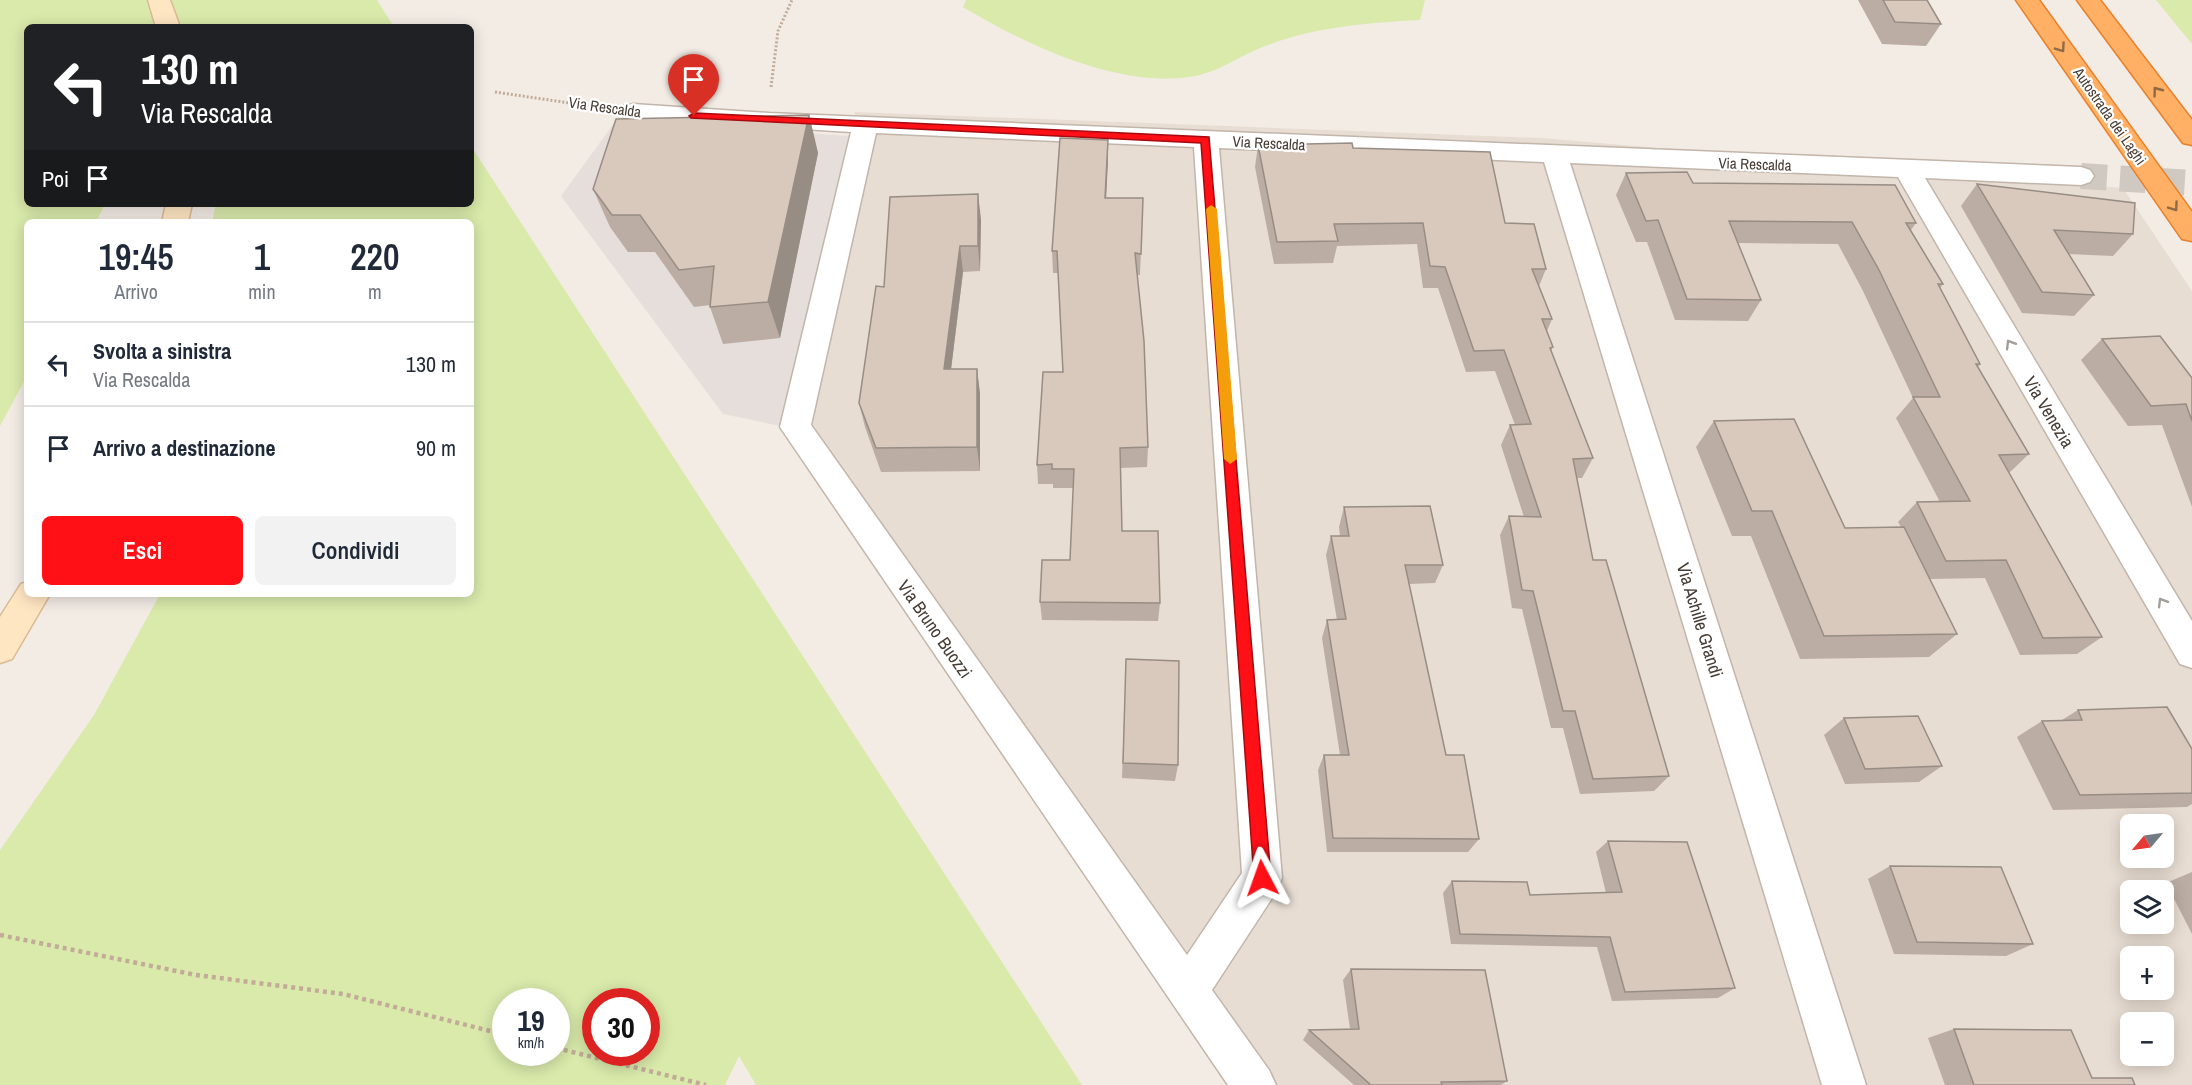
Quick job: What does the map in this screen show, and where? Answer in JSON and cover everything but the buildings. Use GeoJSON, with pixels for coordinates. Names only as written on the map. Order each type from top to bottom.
{"type":"FeatureCollection","features":[{"type":"Feature","properties":{"kind":"highway","name":"Autostrada dei Laghi"},"geometry":{"type":"LineString","coordinates":[[2028,0],[2192,232]]}},
{"type":"Feature","properties":{"kind":"highway"},"geometry":{"type":"LineString","coordinates":[[2088,0],[2192,137]]}},
{"type":"Feature","properties":{"kind":"main road"},"geometry":{"type":"LineString","coordinates":[[159,0],[167,24]]}},
{"type":"Feature","properties":{"kind":"main road"},"geometry":{"type":"LineString","coordinates":[[0,648],[31,597]]}},
{"type":"Feature","properties":{"kind":"street","name":"Via Rescalda"},"geometry":{"type":"LineString","coordinates":[[633,112],[769,121],[2081,176]]}},
{"type":"Feature","properties":{"kind":"street","name":"Via Bruno Buozzi"},"geometry":{"type":"LineString","coordinates":[[866,125],[795,427],[1254,1085]]}},
{"type":"Feature","properties":{"kind":"street"},"geometry":{"type":"LineString","coordinates":[[1187,992],[1262,878],[1206,140]]}},
{"type":"Feature","properties":{"kind":"street","name":"Via Achille Grandi"},"geometry":{"type":"LineString","coordinates":[[1555,155],[1844,1085]]}},
{"type":"Feature","properties":{"kind":"street","name":"Via Venezia"},"geometry":{"type":"LineString","coordinates":[[1907,170],[2192,653]]}},
{"type":"Feature","properties":{"kind":"path"},"geometry":{"type":"LineString","coordinates":[[769,121],[773,51],[783,13],[792,0]]}},
{"type":"Feature","properties":{"kind":"path","name":"Via Rescalda"},"geometry":{"type":"LineString","coordinates":[[495,92],[633,112]]}},
{"type":"Feature","properties":{"kind":"path"},"geometry":{"type":"LineString","coordinates":[[0,935],[196,975],[344,994],[492,1031]]}},
{"type":"Feature","properties":{"kind":"path"},"geometry":{"type":"LineString","coordinates":[[570,1051],[706,1085]]}},
{"type":"Feature","properties":{"kind":"shaded area"},"geometry":{"type":"Polygon","coordinates":[[[855,112],[1542,138],[2123,188],[2192,291],[2192,1085],[1252,1085],[785,427],[855,112]]]}},
{"type":"Feature","properties":{"kind":"shaded area"},"geometry":{"type":"Polygon","coordinates":[[[617,119],[849,136],[785,427],[723,414],[561,196],[617,119]]]}},
{"type":"Feature","properties":{"kind":"green space"},"geometry":{"type":"Polygon","coordinates":[[[0,0],[377,0],[392,24],[24,24],[24,207],[104,207],[98,219],[24,219],[24,382],[0,426],[0,0]]]}},
{"type":"Feature","properties":{"kind":"green space"},"geometry":{"type":"Polygon","coordinates":[[[966,0],[1425,0],[1420,20],[1359,25],[1299,35],[1260,48],[1208,73],[1161,79],[1132,76],[1102,69],[1042,48],[963,7],[966,0]]]}},
{"type":"Feature","properties":{"kind":"green space"},"geometry":{"type":"Polygon","coordinates":[[[2156,0],[2192,0],[2192,44],[2156,0]]]}},
{"type":"Feature","properties":{"kind":"green space"},"geometry":{"type":"Polygon","coordinates":[[[474,151],[1082,1085],[756,1085],[739,1056],[725,1085],[0,1085],[0,850],[94,715],[158,597],[474,597],[474,219],[213,219],[215,207],[474,207],[474,151]]]}},
{"type":"Feature","properties":{"kind":"tunnel"},"geometry":{"type":"LineString","coordinates":[[2081,176],[2192,183]]}},
{"type":"Feature","properties":{"kind":"slow traffic"},"geometry":{"type":"LineString","coordinates":[[1211,209],[1230,459]]}},
{"type":"Feature","properties":{"kind":"route"},"geometry":{"type":"LineString","coordinates":[[694,116],[1206,140],[1262,878]]}}]}
